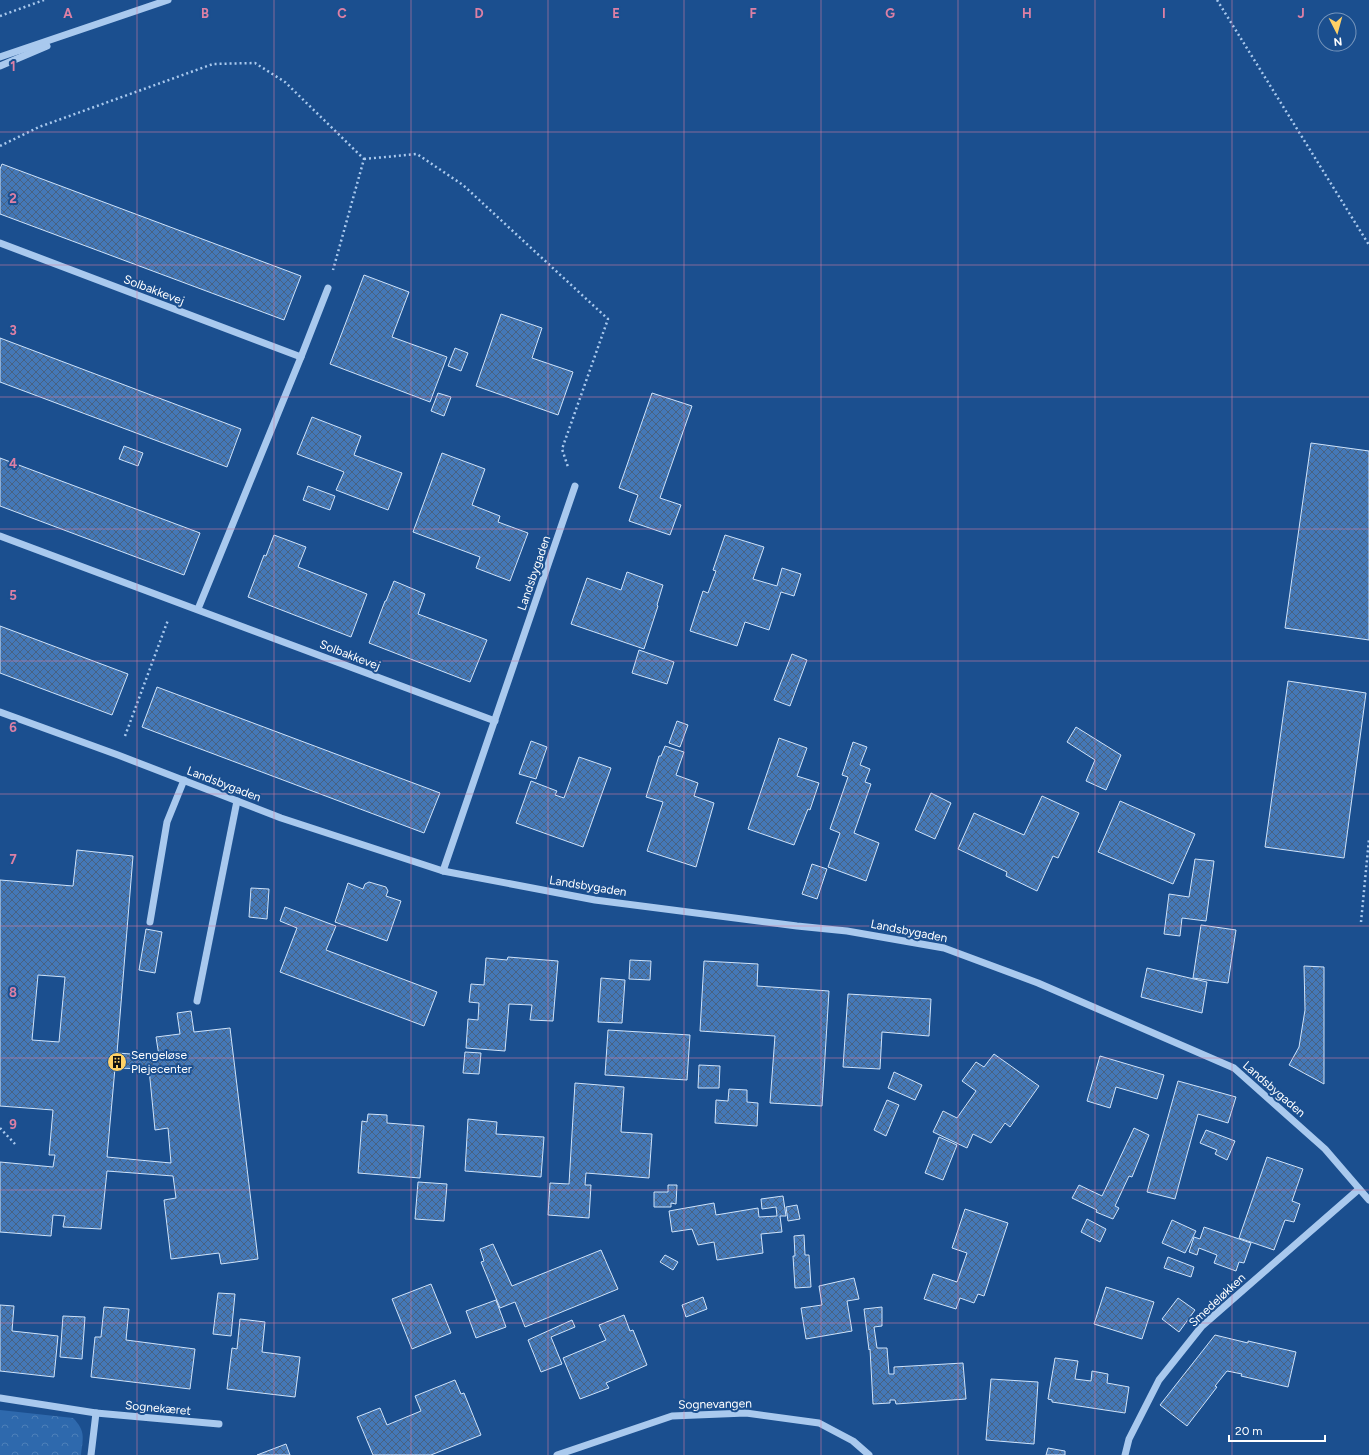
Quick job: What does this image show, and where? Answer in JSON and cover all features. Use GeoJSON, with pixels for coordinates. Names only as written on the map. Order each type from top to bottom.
{"type":"FeatureCollection","features":[{"type":"Feature","properties":{"kind":"street"},"geometry":{"type":"LineString","coordinates":[[0,57],[168,0]]}},
{"type":"Feature","properties":{"kind":"street"},"geometry":{"type":"LineString","coordinates":[[0,66],[102,23]]}},
{"type":"Feature","properties":{"kind":"street","name":"Solbakkevej"},"geometry":{"type":"LineString","coordinates":[[0,243],[301,357]]}},
{"type":"Feature","properties":{"kind":"street"},"geometry":{"type":"LineString","coordinates":[[198,610],[328,288]]}},
{"type":"Feature","properties":{"kind":"street","name":"Landsbygaden"},"geometry":{"type":"LineString","coordinates":[[443,871],[575,486]]}},
{"type":"Feature","properties":{"kind":"street","name":"Solbakkevej"},"geometry":{"type":"LineString","coordinates":[[0,536],[495,721]]}},
{"type":"Feature","properties":{"kind":"street","name":"Landsbygaden"},"geometry":{"type":"LineString","coordinates":[[0,712],[118,755],[282,818],[443,871],[595,900],[847,931],[944,948],[1038,983],[1234,1068],[1325,1149],[1369,1200]]}},
{"type":"Feature","properties":{"kind":"street"},"geometry":{"type":"LineString","coordinates":[[150,922],[168,822],[184,780]]}},
{"type":"Feature","properties":{"kind":"street"},"geometry":{"type":"LineString","coordinates":[[197,1001],[237,800]]}},
{"type":"Feature","properties":{"kind":"street","name":"Smedeløkken"},"geometry":{"type":"LineString","coordinates":[[1125,1455],[1129,1439],[1159,1380],[1202,1326],[1359,1189]]}},
{"type":"Feature","properties":{"kind":"street","name":"Sognekæret"},"geometry":{"type":"LineString","coordinates":[[0,1398],[96,1413],[219,1424]]}},
{"type":"Feature","properties":{"kind":"street"},"geometry":{"type":"LineString","coordinates":[[91,1455],[96,1413]]}},
{"type":"Feature","properties":{"kind":"street","name":"Sognevangen"},"geometry":{"type":"LineString","coordinates":[[557,1455],[672,1416],[746,1413],[819,1423],[853,1441],[869,1455]]}},
{"type":"Feature","properties":{"kind":"path"},"geometry":{"type":"LineString","coordinates":[[0,16],[44,0]]}},
{"type":"Feature","properties":{"kind":"path"},"geometry":{"type":"LineString","coordinates":[[1217,0],[1369,245]]}},
{"type":"Feature","properties":{"kind":"path"},"geometry":{"type":"LineString","coordinates":[[0,146],[39,127],[213,64],[255,63],[285,82],[364,159],[417,154],[463,186],[608,319],[562,449],[575,486]]}},
{"type":"Feature","properties":{"kind":"path"},"geometry":{"type":"LineString","coordinates":[[328,288],[364,159]]}},
{"type":"Feature","properties":{"kind":"path"},"geometry":{"type":"LineString","coordinates":[[118,755],[175,601]]}},
{"type":"Feature","properties":{"kind":"path"},"geometry":{"type":"LineString","coordinates":[[1361,922],[1369,839]]}},
{"type":"Feature","properties":{"kind":"path"},"geometry":{"type":"LineString","coordinates":[[0,1128],[15,1144]]}},
{"type":"Feature","properties":{"kind":"green space"},"geometry":{"type":"Polygon","coordinates":[[[0,1410],[73,1418],[80,1427],[83,1435],[81,1455],[0,1455],[0,1410]]]}},
{"type":"Feature","properties":{"kind":"building"},"geometry":{"type":"Polygon","coordinates":[[[2,164],[301,276],[284,320],[0,214],[0,169],[2,164]]]}},
{"type":"Feature","properties":{"kind":"building"},"geometry":{"type":"Polygon","coordinates":[[[364,275],[409,292],[392,337],[447,357],[430,402],[330,364],[364,275]]]}},
{"type":"Feature","properties":{"kind":"building"},"geometry":{"type":"Polygon","coordinates":[[[501,314],[542,328],[532,358],[573,372],[558,415],[476,386],[501,314]]]}},
{"type":"Feature","properties":{"kind":"building"},"geometry":{"type":"Polygon","coordinates":[[[0,338],[241,429],[227,467],[0,382],[0,338]]]}},
{"type":"Feature","properties":{"kind":"building"},"geometry":{"type":"Polygon","coordinates":[[[455,348],[468,353],[461,371],[448,366],[455,348]]]}},
{"type":"Feature","properties":{"kind":"building"},"geometry":{"type":"Polygon","coordinates":[[[438,393],[451,397],[444,416],[431,411],[438,393]]]}},
{"type":"Feature","properties":{"kind":"building"},"geometry":{"type":"Polygon","coordinates":[[[652,393],[692,406],[660,498],[681,505],[670,535],[629,521],[638,495],[619,488],[652,393]]]}},
{"type":"Feature","properties":{"kind":"building"},"geometry":{"type":"Polygon","coordinates":[[[312,417],[361,436],[354,455],[402,473],[388,510],[336,490],[344,472],[297,454],[312,417]]]}},
{"type":"Feature","properties":{"kind":"building"},"geometry":{"type":"Polygon","coordinates":[[[1311,443],[1369,451],[1369,640],[1285,628],[1311,443]]]}},
{"type":"Feature","properties":{"kind":"building"},"geometry":{"type":"Polygon","coordinates":[[[124,446],[143,453],[138,466],[119,459],[124,446]]]}},
{"type":"Feature","properties":{"kind":"building"},"geometry":{"type":"Polygon","coordinates":[[[442,453],[485,469],[472,505],[500,516],[498,522],[528,533],[510,581],[476,568],[480,557],[413,532],[442,453]]]}},
{"type":"Feature","properties":{"kind":"building"},"geometry":{"type":"Polygon","coordinates":[[[0,458],[200,533],[184,575],[0,506],[0,458]]]}},
{"type":"Feature","properties":{"kind":"building"},"geometry":{"type":"Polygon","coordinates":[[[308,486],[335,496],[330,510],[303,500],[308,486]]]}},
{"type":"Feature","properties":{"kind":"building"},"geometry":{"type":"Polygon","coordinates":[[[274,535],[306,547],[298,567],[367,594],[351,637],[248,597],[264,555],[266,556],[274,535]]]}},
{"type":"Feature","properties":{"kind":"building"},"geometry":{"type":"Polygon","coordinates":[[[725,535],[764,547],[753,579],[777,586],[782,568],[801,574],[794,596],[781,592],[769,630],[745,622],[737,646],[690,631],[703,591],[708,593],[716,571],[713,570],[725,535]]]}},
{"type":"Feature","properties":{"kind":"building"},"geometry":{"type":"Polygon","coordinates":[[[627,572],[663,585],[644,649],[571,624],[587,578],[621,590],[627,572]]]}},
{"type":"Feature","properties":{"kind":"building"},"geometry":{"type":"Polygon","coordinates":[[[394,581],[425,594],[418,614],[487,640],[470,682],[369,643],[394,581]]]}},
{"type":"Feature","properties":{"kind":"building"},"geometry":{"type":"Polygon","coordinates":[[[0,626],[128,674],[112,715],[0,673],[0,626]]]}},
{"type":"Feature","properties":{"kind":"building"},"geometry":{"type":"Polygon","coordinates":[[[639,650],[674,662],[667,684],[632,673],[639,650]]]}},
{"type":"Feature","properties":{"kind":"building"},"geometry":{"type":"Polygon","coordinates":[[[792,654],[807,660],[790,706],[774,700],[792,654]]]}},
{"type":"Feature","properties":{"kind":"building"},"geometry":{"type":"Polygon","coordinates":[[[1288,681],[1366,693],[1344,858],[1265,847],[1288,681]]]}},
{"type":"Feature","properties":{"kind":"building"},"geometry":{"type":"Polygon","coordinates":[[[157,687],[440,793],[424,833],[142,727],[157,687]]]}},
{"type":"Feature","properties":{"kind":"building"},"geometry":{"type":"Polygon","coordinates":[[[677,721],[688,725],[680,747],[669,743],[677,721]]]}},
{"type":"Feature","properties":{"kind":"building"},"geometry":{"type":"Polygon","coordinates":[[[1076,727],[1121,755],[1106,790],[1086,781],[1095,760],[1067,742],[1076,727]]]}},
{"type":"Feature","properties":{"kind":"building"},"geometry":{"type":"Polygon","coordinates":[[[779,738],[807,748],[797,776],[819,783],[810,810],[808,809],[794,845],[748,829],[779,738]]]}},
{"type":"Feature","properties":{"kind":"building"},"geometry":{"type":"Polygon","coordinates":[[[531,741],[547,747],[536,779],[519,774],[531,741]]]}},
{"type":"Feature","properties":{"kind":"building"},"geometry":{"type":"Polygon","coordinates":[[[853,742],[867,747],[860,765],[870,769],[865,782],[871,784],[854,833],[879,843],[866,881],[828,867],[840,833],[830,829],[848,777],[842,775],[853,742]]]}},
{"type":"Feature","properties":{"kind":"building"},"geometry":{"type":"Polygon","coordinates":[[[665,746],[684,752],[676,775],[698,783],[694,796],[714,803],[696,867],[647,851],[663,802],[646,797],[659,756],[661,756],[665,746]]]}},
{"type":"Feature","properties":{"kind":"building"},"geometry":{"type":"Polygon","coordinates":[[[579,757],[611,768],[583,847],[516,823],[531,781],[557,791],[555,795],[564,798],[579,757]]]}},
{"type":"Feature","properties":{"kind":"building"},"geometry":{"type":"Polygon","coordinates":[[[931,793],[951,803],[935,839],[915,830],[931,793]]]}},
{"type":"Feature","properties":{"kind":"building"},"geometry":{"type":"Polygon","coordinates":[[[1042,796],[1079,813],[1058,858],[1053,856],[1037,891],[1006,876],[1007,872],[958,849],[974,813],[1024,835],[1042,796]]]}},
{"type":"Feature","properties":{"kind":"building"},"geometry":{"type":"Polygon","coordinates":[[[1120,801],[1195,834],[1173,884],[1098,852],[1120,801]]]}},
{"type":"Feature","properties":{"kind":"building","name":"Sengeløse Plejecenter"},"geometry":{"type":"Polygon","coordinates":[[[77,850],[133,856],[117,1053],[159,1056],[156,1037],[180,1034],[177,1013],[191,1011],[194,1032],[230,1028],[258,1259],[221,1264],[219,1253],[171,1259],[164,1200],[176,1198],[173,1176],[107,1171],[101,1229],[63,1227],[65,1216],[53,1215],[51,1236],[0,1232],[0,1162],[53,1167],[55,1155],[49,1155],[53,1110],[0,1106],[0,880],[73,886],[77,850]],[[38,975],[32,1040],[59,1042],[65,977],[38,975]],[[115,1068],[107,1157],[171,1163],[168,1128],[155,1130],[149,1069],[115,1068]]]}},
{"type":"Feature","properties":{"kind":"building"},"geometry":{"type":"Polygon","coordinates":[[[1195,859],[1214,861],[1206,921],[1182,918],[1180,936],[1164,934],[1169,894],[1189,897],[1195,859]]]}},
{"type":"Feature","properties":{"kind":"building"},"geometry":{"type":"Polygon","coordinates":[[[812,864],[827,869],[817,899],[802,894],[812,864]]]}},
{"type":"Feature","properties":{"kind":"building"},"geometry":{"type":"Polygon","coordinates":[[[369,882],[386,887],[388,891],[386,896],[401,901],[387,941],[335,922],[348,883],[363,889],[365,884],[369,882]]]}},
{"type":"Feature","properties":{"kind":"building"},"geometry":{"type":"Polygon","coordinates":[[[251,888],[269,889],[267,919],[249,917],[251,888]]]}},
{"type":"Feature","properties":{"kind":"building"},"geometry":{"type":"Polygon","coordinates":[[[285,907],[336,926],[326,950],[437,992],[424,1026],[280,972],[297,928],[280,921],[285,907]]]}},
{"type":"Feature","properties":{"kind":"building"},"geometry":{"type":"Polygon","coordinates":[[[1201,925],[1236,930],[1228,983],[1193,978],[1201,925]]]}},
{"type":"Feature","properties":{"kind":"building"},"geometry":{"type":"Polygon","coordinates":[[[146,929],[162,932],[155,973],[139,970],[146,929]]]}},
{"type":"Feature","properties":{"kind":"building"},"geometry":{"type":"Polygon","coordinates":[[[508,957],[558,961],[553,1021],[530,1020],[532,1005],[509,1004],[505,1051],[466,1048],[468,1019],[478,1020],[479,1003],[469,1002],[471,984],[484,985],[486,958],[507,960],[508,957]]]}},
{"type":"Feature","properties":{"kind":"building"},"geometry":{"type":"Polygon","coordinates":[[[630,960],[651,961],[650,980],[629,979],[630,960]]]}},
{"type":"Feature","properties":{"kind":"building"},"geometry":{"type":"Polygon","coordinates":[[[704,961],[758,964],[757,986],[829,991],[822,1106],[770,1103],[775,1036],[700,1031],[704,961]]]}},
{"type":"Feature","properties":{"kind":"building"},"geometry":{"type":"Polygon","coordinates":[[[1304,966],[1324,967],[1324,1084],[1289,1065],[1299,1047],[1305,1010],[1304,966]]]}},
{"type":"Feature","properties":{"kind":"building"},"geometry":{"type":"Polygon","coordinates":[[[1147,968],[1207,982],[1202,1013],[1141,997],[1147,968]]]}},
{"type":"Feature","properties":{"kind":"building"},"geometry":{"type":"Polygon","coordinates":[[[601,978],[625,980],[622,1023],[598,1022],[601,978]]]}},
{"type":"Feature","properties":{"kind":"building"},"geometry":{"type":"Polygon","coordinates":[[[848,994],[931,999],[929,1036],[882,1032],[880,1069],[843,1067],[848,994]]]}},
{"type":"Feature","properties":{"kind":"building"},"geometry":{"type":"Polygon","coordinates":[[[608,1030],[690,1035],[687,1080],[605,1075],[608,1030]]]}},
{"type":"Feature","properties":{"kind":"building"},"geometry":{"type":"Polygon","coordinates":[[[465,1052],[481,1053],[479,1074],[463,1073],[465,1052]]]}},
{"type":"Feature","properties":{"kind":"building"},"geometry":{"type":"Polygon","coordinates":[[[994,1054],[1039,1086],[1010,1127],[1005,1123],[991,1143],[973,1134],[967,1148],[933,1132],[943,1111],[957,1118],[976,1091],[962,1081],[976,1062],[984,1067],[994,1054]]]}},
{"type":"Feature","properties":{"kind":"building"},"geometry":{"type":"Polygon","coordinates":[[[1100,1056],[1164,1075],[1157,1099],[1116,1087],[1110,1108],[1087,1101],[1100,1056]]]}},
{"type":"Feature","properties":{"kind":"building"},"geometry":{"type":"Polygon","coordinates":[[[699,1065],[720,1066],[719,1088],[698,1088],[699,1065]]]}},
{"type":"Feature","properties":{"kind":"building"},"geometry":{"type":"Polygon","coordinates":[[[894,1072],[922,1085],[915,1100],[888,1088],[894,1072]]]}},
{"type":"Feature","properties":{"kind":"building"},"geometry":{"type":"Polygon","coordinates":[[[1178,1081],[1236,1097],[1228,1123],[1198,1114],[1175,1199],[1147,1192],[1178,1081]]]}},
{"type":"Feature","properties":{"kind":"building"},"geometry":{"type":"Polygon","coordinates":[[[575,1083],[624,1087],[621,1132],[652,1134],[649,1178],[586,1173],[585,1185],[591,1185],[589,1218],[548,1215],[550,1183],[569,1184],[575,1083]]]}},
{"type":"Feature","properties":{"kind":"building"},"geometry":{"type":"Polygon","coordinates":[[[729,1089],[747,1090],[747,1102],[758,1103],[757,1126],[715,1123],[716,1100],[728,1101],[729,1089]]]}},
{"type":"Feature","properties":{"kind":"building"},"geometry":{"type":"Polygon","coordinates":[[[887,1100],[899,1105],[886,1136],[874,1130],[887,1100]]]}},
{"type":"Feature","properties":{"kind":"building"},"geometry":{"type":"Polygon","coordinates":[[[368,1114],[387,1115],[387,1123],[424,1126],[420,1178],[358,1173],[362,1121],[367,1122],[368,1114]]]}},
{"type":"Feature","properties":{"kind":"building"},"geometry":{"type":"Polygon","coordinates":[[[468,1119],[497,1122],[496,1134],[544,1137],[541,1177],[465,1171],[468,1119]]]}},
{"type":"Feature","properties":{"kind":"building"},"geometry":{"type":"Polygon","coordinates":[[[1134,1128],[1149,1135],[1132,1177],[1129,1176],[1115,1206],[1119,1208],[1113,1219],[1096,1212],[1097,1210],[1072,1198],[1079,1185],[1102,1196],[1134,1128]]]}},
{"type":"Feature","properties":{"kind":"building"},"geometry":{"type":"Polygon","coordinates":[[[1206,1130],[1235,1141],[1227,1160],[1215,1154],[1217,1150],[1200,1143],[1206,1130]]]}},
{"type":"Feature","properties":{"kind":"building"},"geometry":{"type":"Polygon","coordinates":[[[939,1137],[957,1145],[943,1180],[925,1173],[939,1137]]]}},
{"type":"Feature","properties":{"kind":"building"},"geometry":{"type":"Polygon","coordinates":[[[1267,1157],[1303,1169],[1292,1201],[1300,1204],[1294,1222],[1285,1220],[1274,1250],[1239,1238],[1267,1157]]]}},
{"type":"Feature","properties":{"kind":"building"},"geometry":{"type":"Polygon","coordinates":[[[418,1182],[447,1184],[444,1221],[415,1219],[418,1182]]]}},
{"type":"Feature","properties":{"kind":"building"},"geometry":{"type":"Polygon","coordinates":[[[668,1185],[677,1185],[676,1204],[671,1203],[671,1207],[654,1207],[654,1192],[668,1192],[668,1185]]]}},
{"type":"Feature","properties":{"kind":"building"},"geometry":{"type":"Polygon","coordinates":[[[783,1196],[786,1216],[780,1216],[782,1232],[761,1234],[763,1253],[717,1260],[714,1242],[698,1245],[692,1229],[672,1232],[669,1211],[714,1203],[716,1215],[758,1208],[759,1217],[777,1216],[776,1207],[762,1209],[761,1199],[783,1196]]]}},
{"type":"Feature","properties":{"kind":"building"},"geometry":{"type":"Polygon","coordinates":[[[797,1205],[800,1219],[788,1221],[786,1207],[797,1205]]]}},
{"type":"Feature","properties":{"kind":"building"},"geometry":{"type":"Polygon","coordinates":[[[965,1209],[1008,1223],[984,1296],[978,1294],[974,1303],[960,1298],[956,1309],[924,1299],[933,1274],[957,1282],[967,1253],[952,1248],[965,1209]]]}},
{"type":"Feature","properties":{"kind":"building"},"geometry":{"type":"Polygon","coordinates":[[[1087,1219],[1106,1229],[1100,1242],[1081,1232],[1087,1219]]]}},
{"type":"Feature","properties":{"kind":"building"},"geometry":{"type":"Polygon","coordinates":[[[1172,1220],[1196,1231],[1185,1253],[1162,1243],[1172,1220]]]}},
{"type":"Feature","properties":{"kind":"building"},"geometry":{"type":"Polygon","coordinates":[[[1204,1227],[1251,1243],[1244,1263],[1239,1262],[1236,1271],[1214,1263],[1217,1255],[1199,1248],[1197,1255],[1189,1252],[1194,1237],[1200,1239],[1204,1227]]]}},
{"type":"Feature","properties":{"kind":"building"},"geometry":{"type":"Polygon","coordinates":[[[804,1235],[805,1255],[809,1255],[811,1287],[795,1288],[793,1256],[795,1256],[794,1236],[804,1235]]]}},
{"type":"Feature","properties":{"kind":"building"},"geometry":{"type":"Polygon","coordinates":[[[493,1244],[512,1286],[601,1250],[618,1289],[525,1327],[515,1302],[500,1308],[481,1262],[484,1261],[480,1249],[493,1244]]]}},
{"type":"Feature","properties":{"kind":"building"},"geometry":{"type":"Polygon","coordinates":[[[665,1255],[678,1262],[673,1270],[660,1262],[665,1255]]]}},
{"type":"Feature","properties":{"kind":"building"},"geometry":{"type":"Polygon","coordinates":[[[1168,1257],[1194,1267],[1191,1277],[1164,1268],[1168,1257]]]}},
{"type":"Feature","properties":{"kind":"building"},"geometry":{"type":"Polygon","coordinates":[[[854,1278],[859,1299],[847,1301],[852,1331],[806,1339],[801,1308],[822,1305],[819,1286],[854,1278]]]}},
{"type":"Feature","properties":{"kind":"building"},"geometry":{"type":"Polygon","coordinates":[[[431,1284],[451,1333],[412,1349],[392,1299],[431,1284]]]}},
{"type":"Feature","properties":{"kind":"building"},"geometry":{"type":"Polygon","coordinates":[[[1106,1287],[1154,1302],[1142,1339],[1094,1324],[1106,1287]]]}},
{"type":"Feature","properties":{"kind":"building"},"geometry":{"type":"Polygon","coordinates":[[[218,1293],[235,1294],[231,1336],[213,1334],[218,1293]]]}},
{"type":"Feature","properties":{"kind":"building"},"geometry":{"type":"Polygon","coordinates":[[[703,1297],[707,1309],[686,1317],[682,1305],[703,1297]]]}},
{"type":"Feature","properties":{"kind":"building"},"geometry":{"type":"Polygon","coordinates":[[[1178,1298],[1195,1310],[1179,1332],[1162,1319],[1178,1298]]]}},
{"type":"Feature","properties":{"kind":"building"},"geometry":{"type":"Polygon","coordinates":[[[496,1300],[506,1327],[476,1338],[466,1311],[496,1300]]]}},
{"type":"Feature","properties":{"kind":"building"},"geometry":{"type":"Polygon","coordinates":[[[0,1305],[14,1306],[12,1331],[58,1336],[54,1377],[0,1371],[0,1305]]]}},
{"type":"Feature","properties":{"kind":"building"},"geometry":{"type":"Polygon","coordinates":[[[104,1307],[129,1309],[126,1340],[195,1349],[190,1389],[91,1377],[95,1337],[101,1337],[104,1307]]]}},
{"type":"Feature","properties":{"kind":"building"},"geometry":{"type":"Polygon","coordinates":[[[882,1307],[882,1326],[874,1327],[877,1348],[887,1348],[889,1374],[894,1374],[894,1367],[963,1363],[966,1399],[896,1404],[895,1400],[890,1400],[890,1403],[873,1404],[870,1349],[869,1350],[864,1309],[882,1307]]]}},
{"type":"Feature","properties":{"kind":"building"},"geometry":{"type":"Polygon","coordinates":[[[624,1315],[630,1331],[633,1330],[647,1365],[606,1383],[609,1388],[580,1399],[563,1358],[606,1340],[599,1325],[624,1315]]]}},
{"type":"Feature","properties":{"kind":"building"},"geometry":{"type":"Polygon","coordinates":[[[63,1316],[85,1317],[82,1359],[60,1357],[63,1316]]]}},
{"type":"Feature","properties":{"kind":"building"},"geometry":{"type":"Polygon","coordinates":[[[240,1319],[265,1322],[262,1352],[300,1357],[295,1397],[227,1389],[232,1348],[237,1349],[240,1319]]]}},
{"type":"Feature","properties":{"kind":"building"},"geometry":{"type":"Polygon","coordinates":[[[572,1320],[575,1327],[551,1337],[562,1364],[541,1372],[528,1340],[572,1320]]]}},
{"type":"Feature","properties":{"kind":"building"},"geometry":{"type":"Polygon","coordinates":[[[1215,1335],[1296,1352],[1288,1387],[1241,1376],[1242,1374],[1227,1371],[1215,1386],[1217,1387],[1187,1426],[1160,1405],[1215,1335]]]}},
{"type":"Feature","properties":{"kind":"building"},"geometry":{"type":"Polygon","coordinates":[[[1055,1358],[1078,1361],[1075,1379],[1091,1381],[1092,1371],[1108,1374],[1107,1383],[1129,1387],[1125,1413],[1052,1402],[1052,1400],[1048,1399],[1055,1358]]]}},
{"type":"Feature","properties":{"kind":"building"},"geometry":{"type":"Polygon","coordinates":[[[991,1379],[1038,1382],[1034,1444],[986,1440],[991,1379]]]}},
{"type":"Feature","properties":{"kind":"building"},"geometry":{"type":"Polygon","coordinates":[[[455,1380],[461,1394],[464,1393],[481,1435],[431,1455],[373,1455],[357,1417],[380,1408],[387,1425],[421,1411],[415,1396],[455,1380]]]}},
{"type":"Feature","properties":{"kind":"building"},"geometry":{"type":"Polygon","coordinates":[[[286,1444],[290,1455],[257,1455],[286,1444]]]}},
{"type":"Feature","properties":{"kind":"building"},"geometry":{"type":"Polygon","coordinates":[[[1048,1448],[1065,1451],[1065,1455],[1046,1455],[1048,1448]]]}},
{"type":"Feature","properties":{"kind":"place","name":"Sengeløse Plejecenter"},"geometry":{"type":"Point","coordinates":[117,1062]}}]}
